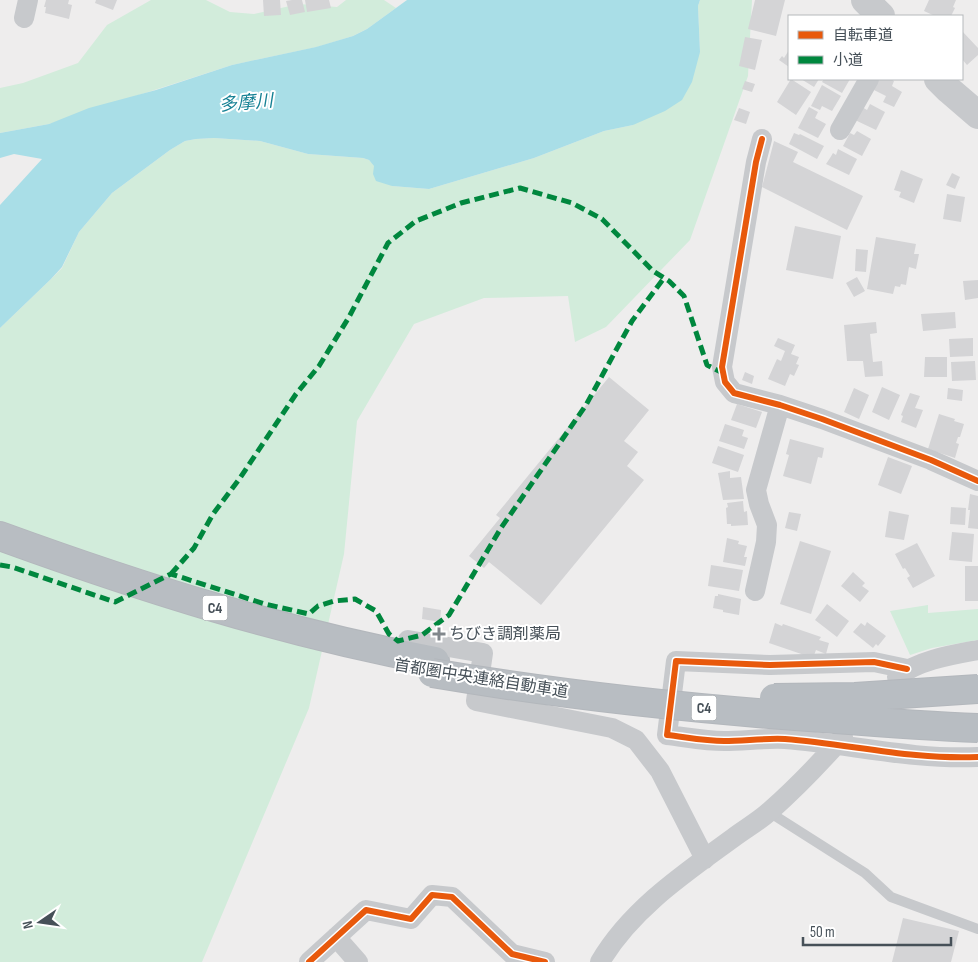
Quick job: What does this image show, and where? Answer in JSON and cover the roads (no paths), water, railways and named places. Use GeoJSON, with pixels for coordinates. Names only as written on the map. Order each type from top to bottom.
{"type":"FeatureCollection","features":[{"type":"Feature","properties":{"kind":"highway","name":"首都圏中央連絡自動車道"},"geometry":{"type":"LineString","coordinates":[[0,536],[86,567],[241,616],[379,650],[513,675],[674,694],[769,698],[855,697],[978,689]]}},
{"type":"Feature","properties":{"kind":"highway","name":"首都圏中央連絡自動車道"},"geometry":{"type":"LineString","coordinates":[[0,550],[82,579],[238,628],[432,673],[512,687],[609,699],[757,713],[978,728]]}},
{"type":"Feature","properties":{"kind":"main road"},"geometry":{"type":"LineString","coordinates":[[865,0],[879,15]]}},
{"type":"Feature","properties":{"kind":"main road"},"geometry":{"type":"LineString","coordinates":[[939,80],[978,115]]}},
{"type":"Feature","properties":{"kind":"street"},"geometry":{"type":"LineString","coordinates":[[840,130],[868,80]]}},
{"type":"Feature","properties":{"kind":"street"},"geometry":{"type":"LineString","coordinates":[[762,139],[756,162],[722,367],[725,382],[734,393],[780,405],[931,460],[978,481]]}},
{"type":"Feature","properties":{"kind":"street"},"geometry":{"type":"LineString","coordinates":[[755,591],[766,542],[767,525],[756,490],[780,405]]}},
{"type":"Feature","properties":{"kind":"street"},"geometry":{"type":"LineString","coordinates":[[408,640],[483,653],[476,701],[612,728],[636,740],[660,771],[705,859]]}},
{"type":"Feature","properties":{"kind":"street"},"geometry":{"type":"LineString","coordinates":[[600,962],[625,926],[650,903],[705,859],[769,812],[807,777],[889,682],[907,669],[948,656],[978,650]]}},
{"type":"Feature","properties":{"kind":"street"},"geometry":{"type":"LineString","coordinates":[[907,669],[874,662],[770,665],[676,661],[667,735],[721,741],[782,739],[836,744],[904,755],[956,758],[978,757]]}},
{"type":"Feature","properties":{"kind":"street"},"geometry":{"type":"LineString","coordinates":[[309,962],[366,910],[411,919],[432,895],[452,897],[512,954],[546,962]]}},
{"type":"Feature","properties":{"kind":"street"},"geometry":{"type":"LineString","coordinates":[[336,937],[358,962]]}},
{"type":"Feature","properties":{"kind":"lane"},"geometry":{"type":"LineString","coordinates":[[769,812],[865,873],[891,897],[978,929]]}},
{"type":"Feature","properties":{"kind":"water","name":"多摩川"},"geometry":{"type":"Polygon","coordinates":[[[407,0],[700,0],[698,6],[700,52],[692,82],[682,100],[665,111],[633,125],[604,131],[534,158],[429,189],[392,186],[376,181],[373,174],[374,166],[369,160],[363,158],[308,154],[260,141],[214,138],[185,141],[112,193],[79,232],[62,267],[0,328],[0,205],[42,159],[14,154],[0,158],[0,133],[49,124],[89,108],[156,90],[232,65],[316,47],[353,36],[367,29],[407,0]]]}},
{"type":"Feature","properties":{"kind":"place","name":"ちびき調剤薬局"},"geometry":{"type":"Point","coordinates":[439,634]}}]}
